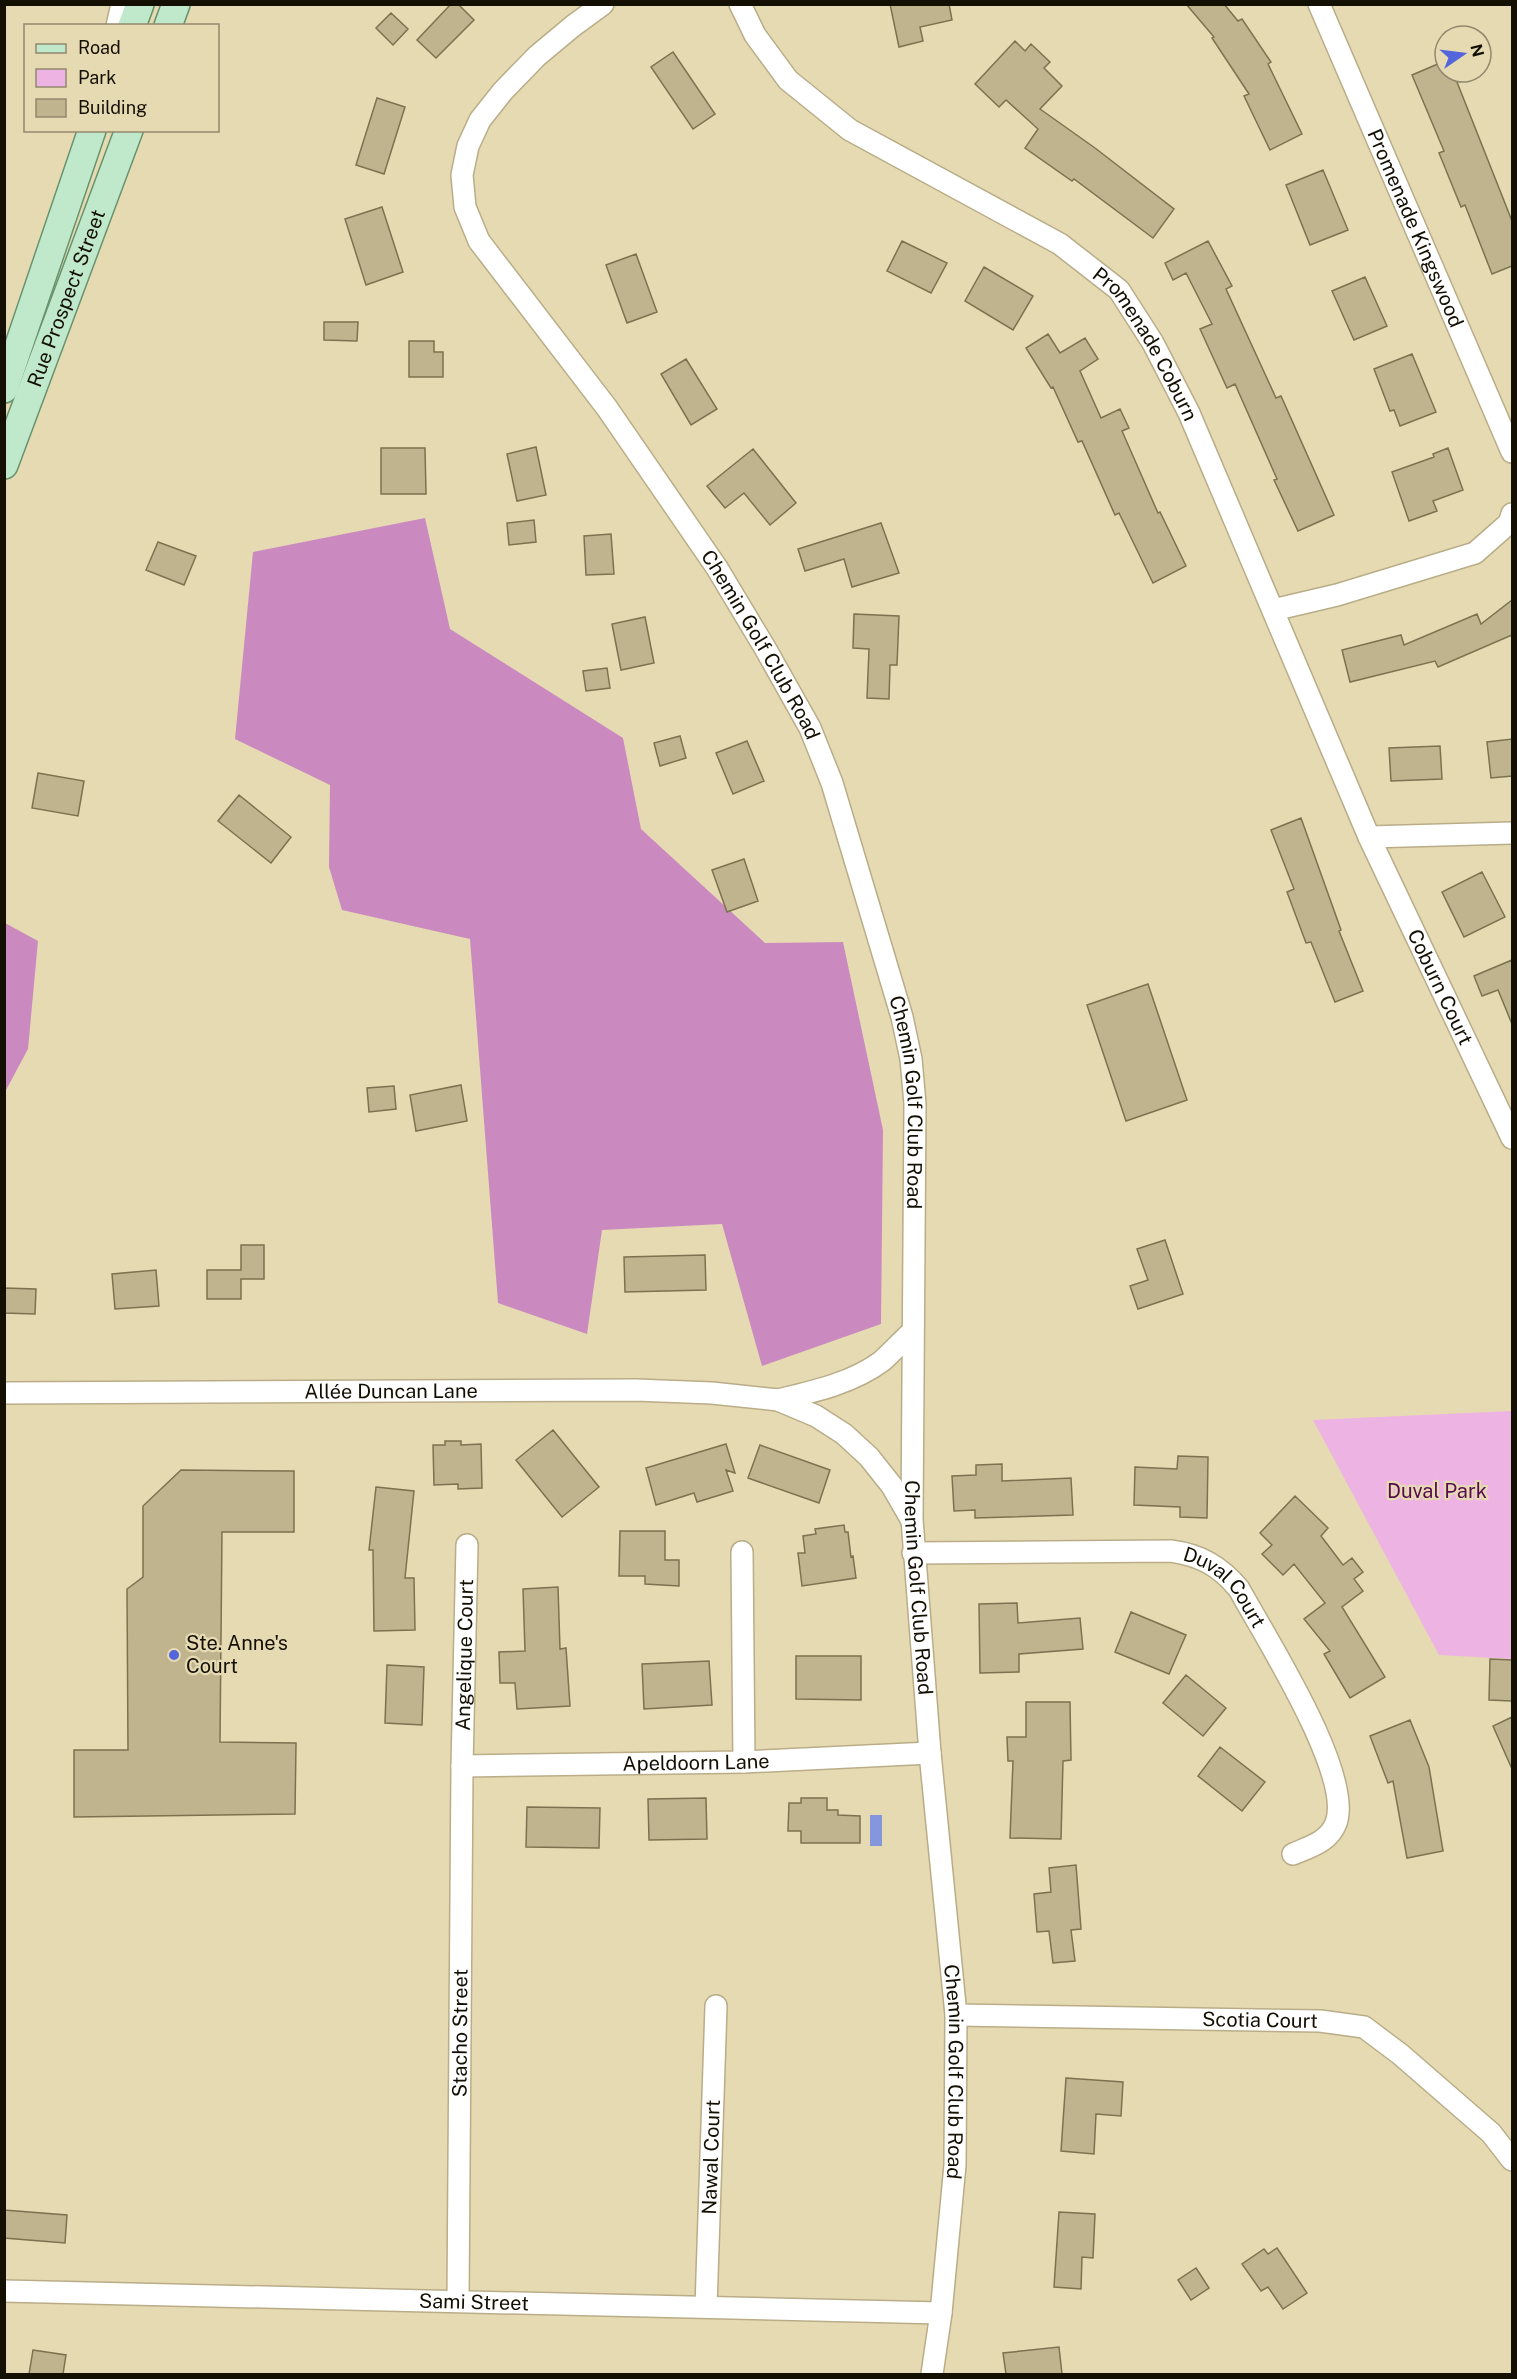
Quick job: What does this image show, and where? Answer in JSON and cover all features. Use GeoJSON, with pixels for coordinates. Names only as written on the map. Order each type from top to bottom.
{"type":"FeatureCollection","features":[{"type":"Feature","properties":{"kind":"main road"},"geometry":{"type":"LineString","coordinates":[[133,24],[140,4]]}},
{"type":"Feature","properties":{"kind":"main road"},"geometry":{"type":"LineString","coordinates":[[169,24],[176,4]]}},
{"type":"Feature","properties":{"kind":"main road","name":"Rue Prospect Street"},"geometry":{"type":"LineString","coordinates":[[4,389],[92,132]]}},
{"type":"Feature","properties":{"kind":"main road","name":"Rue Prospect Street"},"geometry":{"type":"LineString","coordinates":[[4,465],[128,132]]}},
{"type":"Feature","properties":{"kind":"street"},"geometry":{"type":"LineString","coordinates":[[117,24],[122,4]]}},
{"type":"Feature","properties":{"kind":"street","name":"Chemin Golf Club Road"},"geometry":{"type":"LineString","coordinates":[[603,4],[537,56],[503,91],[480,120],[468,146],[462,176],[465,207],[479,241],[607,408],[717,568],[810,728],[832,783],[902,1017],[911,1059],[915,1104],[912,1332],[913,1553],[956,2015],[955,2165],[941,2313],[932,2374]]}},
{"type":"Feature","properties":{"kind":"street","name":"Promenade Coburn"},"geometry":{"type":"LineString","coordinates":[[740,4],[755,35],[788,80],[850,130],[1060,244],[1119,290],[1153,343],[1189,413],[1370,837]]}},
{"type":"Feature","properties":{"kind":"street","name":"Promenade Kingswood"},"geometry":{"type":"LineString","coordinates":[[1318,4],[1512,452]]}},
{"type":"Feature","properties":{"kind":"street"},"geometry":{"type":"LineString","coordinates":[[1273,610],[1337,595],[1475,553],[1509,523],[1512,514]]}},
{"type":"Feature","properties":{"kind":"street"},"geometry":{"type":"LineString","coordinates":[[1370,837],[1512,833]]}},
{"type":"Feature","properties":{"kind":"street","name":"Coburn Court"},"geometry":{"type":"LineString","coordinates":[[1370,837],[1512,1138]]}},
{"type":"Feature","properties":{"kind":"street"},"geometry":{"type":"LineString","coordinates":[[778,1400],[816,1391],[848,1379],[880,1362],[912,1332]]}},
{"type":"Feature","properties":{"kind":"street","name":"Allée Duncan Lane"},"geometry":{"type":"LineString","coordinates":[[4,1393],[625,1390],[712,1393],[778,1400]]}},
{"type":"Feature","properties":{"kind":"street"},"geometry":{"type":"LineString","coordinates":[[778,1400],[816,1416],[844,1434],[869,1457],[892,1486],[912,1519]]}},
{"type":"Feature","properties":{"kind":"street","name":"Angelique Court"},"geometry":{"type":"LineString","coordinates":[[462,1766],[467,1545]]}},
{"type":"Feature","properties":{"kind":"street","name":"Duval Court"},"geometry":{"type":"LineString","coordinates":[[913,1553],[1170,1551],[1190,1553],[1208,1561],[1226,1574],[1239,1589],[1306,1710],[1334,1778],[1338,1802],[1336,1823],[1323,1841],[1293,1854]]}},
{"type":"Feature","properties":{"kind":"street"},"geometry":{"type":"LineString","coordinates":[[742,1552],[744,1762]]}},
{"type":"Feature","properties":{"kind":"street","name":"Apeldoorn Lane"},"geometry":{"type":"LineString","coordinates":[[462,1766],[744,1762],[930,1754]]}},
{"type":"Feature","properties":{"kind":"street","name":"Stacho Street"},"geometry":{"type":"LineString","coordinates":[[458,2300],[462,1766]]}},
{"type":"Feature","properties":{"kind":"street","name":"Nawal Court"},"geometry":{"type":"LineString","coordinates":[[706,2307],[716,2007]]}},
{"type":"Feature","properties":{"kind":"street","name":"Scotia Court"},"geometry":{"type":"LineString","coordinates":[[956,2015],[1320,2021],[1364,2027],[1400,2054],[1491,2133],[1512,2160]]}},
{"type":"Feature","properties":{"kind":"street","name":"Sami Street"},"geometry":{"type":"LineString","coordinates":[[4,2291],[941,2313]]}},
{"type":"Feature","properties":{"kind":"green space","name":"Duval Park"},"geometry":{"type":"Polygon","coordinates":[[[1512,1411],[1512,1659],[1439,1655],[1313,1420],[1512,1411]]]}},
{"type":"Feature","properties":{"kind":"shaded area"},"geometry":{"type":"Polygon","coordinates":[[[425,518],[450,629],[623,738],[641,829],[765,943],[843,942],[883,1130],[881,1324],[762,1366],[722,1224],[602,1230],[587,1334],[498,1303],[470,939],[342,910],[329,867],[330,785],[235,739],[253,552],[425,518]]]}},
{"type":"Feature","properties":{"kind":"shaded area"},"geometry":{"type":"Polygon","coordinates":[[[5,923],[38,941],[28,1049],[5,1092],[5,923]]]}},
{"type":"Feature","properties":{"kind":"water"},"geometry":{"type":"Polygon","coordinates":[[[870,1815],[882,1815],[882,1846],[870,1846],[870,1815]]]}},
{"type":"Feature","properties":{"kind":"building"},"geometry":{"type":"Polygon","coordinates":[[[451,4],[458,4],[474,20],[436,58],[417,40],[451,4]]]}},
{"type":"Feature","properties":{"kind":"building"},"geometry":{"type":"Polygon","coordinates":[[[890,4],[949,4],[952,20],[920,27],[923,41],[899,47],[890,4]]]}},
{"type":"Feature","properties":{"kind":"building"},"geometry":{"type":"Polygon","coordinates":[[[1186,4],[1224,4],[1238,21],[1242,19],[1271,62],[1268,64],[1302,134],[1270,150],[1244,96],[1249,94],[1212,38],[1214,37],[1186,4]]]}},
{"type":"Feature","properties":{"kind":"building"},"geometry":{"type":"Polygon","coordinates":[[[391,13],[408,29],[393,45],[376,28],[391,13]]]}},
{"type":"Feature","properties":{"kind":"building"},"geometry":{"type":"Polygon","coordinates":[[[1015,41],[1025,51],[1031,44],[1050,62],[1044,68],[1062,86],[1040,109],[1174,209],[1153,238],[1074,179],[1072,181],[1025,148],[1038,129],[1006,100],[999,107],[975,84],[1015,41]]]}},
{"type":"Feature","properties":{"kind":"building"},"geometry":{"type":"Polygon","coordinates":[[[673,52],[715,114],[693,129],[651,67],[673,52]]]}},
{"type":"Feature","properties":{"kind":"building"},"geometry":{"type":"Polygon","coordinates":[[[1433,66],[1433,84],[1458,84],[1512,221],[1512,266],[1492,274],[1465,205],[1461,207],[1439,153],[1444,151],[1412,75],[1433,66]]]}},
{"type":"Feature","properties":{"kind":"building"},"geometry":{"type":"Polygon","coordinates":[[[377,98],[405,107],[384,174],[356,165],[377,98]]]}},
{"type":"Feature","properties":{"kind":"building"},"geometry":{"type":"Polygon","coordinates":[[[1323,170],[1348,230],[1310,245],[1286,185],[1323,170]]]}},
{"type":"Feature","properties":{"kind":"building"},"geometry":{"type":"Polygon","coordinates":[[[382,207],[403,272],[366,285],[345,219],[382,207]]]}},
{"type":"Feature","properties":{"kind":"building"},"geometry":{"type":"Polygon","coordinates":[[[902,241],[947,263],[931,293],[887,271],[902,241]]]}},
{"type":"Feature","properties":{"kind":"building"},"geometry":{"type":"Polygon","coordinates":[[[1208,241],[1232,286],[1226,289],[1276,398],[1281,396],[1334,515],[1298,531],[1274,480],[1277,479],[1235,384],[1227,388],[1200,329],[1212,324],[1186,273],[1173,280],[1165,263],[1208,241]]]}},
{"type":"Feature","properties":{"kind":"building"},"geometry":{"type":"Polygon","coordinates":[[[636,254],[657,312],[627,323],[606,265],[636,254]]]}},
{"type":"Feature","properties":{"kind":"building"},"geometry":{"type":"Polygon","coordinates":[[[984,267],[1033,296],[1013,330],[965,301],[984,267]]]}},
{"type":"Feature","properties":{"kind":"building"},"geometry":{"type":"Polygon","coordinates":[[[1365,277],[1387,326],[1354,340],[1332,291],[1365,277]]]}},
{"type":"Feature","properties":{"kind":"building"},"geometry":{"type":"Polygon","coordinates":[[[324,322],[358,322],[357,341],[324,340],[324,322]]]}},
{"type":"Feature","properties":{"kind":"building"},"geometry":{"type":"Polygon","coordinates":[[[1048,334],[1060,353],[1085,338],[1098,359],[1080,371],[1101,418],[1120,409],[1129,428],[1122,431],[1158,513],[1160,512],[1186,566],[1153,583],[1119,513],[1115,515],[1082,441],[1078,442],[1053,387],[1051,388],[1026,348],[1048,334]]]}},
{"type":"Feature","properties":{"kind":"building"},"geometry":{"type":"Polygon","coordinates":[[[409,341],[434,341],[434,352],[443,352],[443,377],[409,377],[409,341]]]}},
{"type":"Feature","properties":{"kind":"building"},"geometry":{"type":"Polygon","coordinates":[[[1412,354],[1436,412],[1400,426],[1394,410],[1390,411],[1374,369],[1412,354]]]}},
{"type":"Feature","properties":{"kind":"building"},"geometry":{"type":"Polygon","coordinates":[[[686,359],[717,409],[691,425],[661,374],[686,359]]]}},
{"type":"Feature","properties":{"kind":"building"},"geometry":{"type":"Polygon","coordinates":[[[536,447],[546,495],[517,501],[507,454],[536,447]]]}},
{"type":"Feature","properties":{"kind":"building"},"geometry":{"type":"Polygon","coordinates":[[[381,448],[425,448],[426,494],[381,494],[381,448]]]}},
{"type":"Feature","properties":{"kind":"building"},"geometry":{"type":"Polygon","coordinates":[[[1448,448],[1463,490],[1433,501],[1437,511],[1409,521],[1392,472],[1434,457],[1433,454],[1448,448]]]}},
{"type":"Feature","properties":{"kind":"building"},"geometry":{"type":"Polygon","coordinates":[[[753,449],[796,503],[770,525],[744,493],[725,508],[707,486],[753,449]]]}},
{"type":"Feature","properties":{"kind":"building"},"geometry":{"type":"Polygon","coordinates":[[[534,520],[536,542],[509,545],[507,523],[534,520]]]}},
{"type":"Feature","properties":{"kind":"building"},"geometry":{"type":"Polygon","coordinates":[[[881,523],[899,573],[852,587],[844,559],[805,571],[798,549],[881,523]]]}},
{"type":"Feature","properties":{"kind":"building"},"geometry":{"type":"Polygon","coordinates":[[[611,534],[614,574],[586,575],[584,536],[611,534]]]}},
{"type":"Feature","properties":{"kind":"building"},"geometry":{"type":"Polygon","coordinates":[[[158,542],[196,556],[184,585],[146,570],[158,542]]]}},
{"type":"Feature","properties":{"kind":"building"},"geometry":{"type":"Polygon","coordinates":[[[1512,600],[1512,635],[1438,667],[1435,661],[1350,682],[1342,650],[1401,635],[1404,645],[1477,614],[1481,624],[1512,600]]]}},
{"type":"Feature","properties":{"kind":"building"},"geometry":{"type":"Polygon","coordinates":[[[854,614],[899,616],[897,665],[890,665],[889,699],[867,698],[869,649],[853,648],[854,614]]]}},
{"type":"Feature","properties":{"kind":"building"},"geometry":{"type":"Polygon","coordinates":[[[645,617],[654,663],[621,670],[612,624],[645,617]]]}},
{"type":"Feature","properties":{"kind":"building"},"geometry":{"type":"Polygon","coordinates":[[[607,668],[610,688],[586,691],[583,671],[607,668]]]}},
{"type":"Feature","properties":{"kind":"building"},"geometry":{"type":"Polygon","coordinates":[[[680,736],[686,758],[660,766],[654,743],[680,736]]]}},
{"type":"Feature","properties":{"kind":"building"},"geometry":{"type":"Polygon","coordinates":[[[1512,739],[1512,776],[1491,778],[1487,742],[1512,739]]]}},
{"type":"Feature","properties":{"kind":"building"},"geometry":{"type":"Polygon","coordinates":[[[747,741],[764,781],[733,794],[716,753],[747,741]]]}},
{"type":"Feature","properties":{"kind":"building"},"geometry":{"type":"Polygon","coordinates":[[[1440,746],[1442,779],[1391,781],[1389,748],[1440,746]]]}},
{"type":"Feature","properties":{"kind":"building"},"geometry":{"type":"Polygon","coordinates":[[[38,773],[84,781],[78,816],[32,808],[38,773]]]}},
{"type":"Feature","properties":{"kind":"building"},"geometry":{"type":"Polygon","coordinates":[[[239,795],[291,837],[271,863],[218,821],[239,795]]]}},
{"type":"Feature","properties":{"kind":"building"},"geometry":{"type":"Polygon","coordinates":[[[1301,818],[1341,930],[1339,931],[1363,991],[1335,1002],[1311,942],[1306,943],[1287,892],[1294,889],[1271,830],[1301,818]]]}},
{"type":"Feature","properties":{"kind":"building"},"geometry":{"type":"Polygon","coordinates":[[[744,859],[758,901],[727,912],[712,870],[744,859]]]}},
{"type":"Feature","properties":{"kind":"building"},"geometry":{"type":"Polygon","coordinates":[[[1482,872],[1505,917],[1464,937],[1442,892],[1482,872]]]}},
{"type":"Feature","properties":{"kind":"building"},"geometry":{"type":"Polygon","coordinates":[[[1512,960],[1512,1024],[1498,990],[1482,996],[1474,976],[1512,960]]]}},
{"type":"Feature","properties":{"kind":"building"},"geometry":{"type":"Polygon","coordinates":[[[1148,984],[1187,1100],[1126,1121],[1087,1005],[1148,984]]]}},
{"type":"Feature","properties":{"kind":"building"},"geometry":{"type":"Polygon","coordinates":[[[461,1085],[467,1121],[416,1131],[410,1095],[461,1085]]]}},
{"type":"Feature","properties":{"kind":"building"},"geometry":{"type":"Polygon","coordinates":[[[394,1086],[396,1109],[369,1112],[367,1088],[394,1086]]]}},
{"type":"Feature","properties":{"kind":"building"},"geometry":{"type":"Polygon","coordinates":[[[1165,1240],[1183,1294],[1138,1309],[1130,1286],[1148,1280],[1137,1249],[1165,1240]]]}},
{"type":"Feature","properties":{"kind":"building"},"geometry":{"type":"Polygon","coordinates":[[[241,1245],[264,1245],[264,1279],[241,1279],[241,1299],[207,1299],[207,1270],[241,1270],[241,1245]]]}},
{"type":"Feature","properties":{"kind":"building"},"geometry":{"type":"Polygon","coordinates":[[[705,1255],[706,1290],[625,1292],[624,1257],[705,1255]]]}},
{"type":"Feature","properties":{"kind":"building"},"geometry":{"type":"Polygon","coordinates":[[[156,1270],[159,1306],[115,1309],[112,1274],[156,1270]]]}},
{"type":"Feature","properties":{"kind":"building"},"geometry":{"type":"Polygon","coordinates":[[[4,1288],[36,1289],[35,1314],[4,1313],[4,1288]]]}},
{"type":"Feature","properties":{"kind":"building"},"geometry":{"type":"Polygon","coordinates":[[[553,1430],[599,1487],[562,1517],[516,1460],[553,1430]]]}},
{"type":"Feature","properties":{"kind":"building"},"geometry":{"type":"Polygon","coordinates":[[[445,1441],[461,1441],[461,1445],[481,1444],[482,1488],[458,1489],[458,1484],[434,1485],[433,1445],[445,1445],[445,1441]]]}},
{"type":"Feature","properties":{"kind":"building"},"geometry":{"type":"Polygon","coordinates":[[[726,1444],[735,1473],[726,1470],[733,1491],[697,1502],[694,1493],[656,1505],[646,1468],[726,1444]]]}},
{"type":"Feature","properties":{"kind":"building"},"geometry":{"type":"Polygon","coordinates":[[[760,1445],[830,1470],[819,1503],[748,1478],[760,1445]]]}},
{"type":"Feature","properties":{"kind":"building"},"geometry":{"type":"Polygon","coordinates":[[[1178,1456],[1208,1457],[1207,1518],[1180,1517],[1180,1507],[1134,1505],[1135,1467],[1177,1469],[1178,1456]]]}},
{"type":"Feature","properties":{"kind":"building"},"geometry":{"type":"Polygon","coordinates":[[[1002,1464],[1002,1481],[1071,1478],[1073,1515],[975,1518],[975,1510],[954,1511],[952,1476],[976,1475],[976,1465],[1002,1464]]]}},
{"type":"Feature","properties":{"kind":"building","name":"Ste. Anne's Court"},"geometry":{"type":"Polygon","coordinates":[[[181,1470],[294,1471],[294,1532],[222,1532],[220,1742],[296,1743],[295,1814],[74,1817],[74,1750],[128,1750],[127,1589],[143,1577],[143,1506],[181,1470]]]}},
{"type":"Feature","properties":{"kind":"building"},"geometry":{"type":"Polygon","coordinates":[[[376,1487],[414,1491],[405,1578],[414,1578],[415,1630],[374,1631],[373,1550],[369,1550],[376,1487]]]}},
{"type":"Feature","properties":{"kind":"building"},"geometry":{"type":"Polygon","coordinates":[[[1295,1496],[1328,1528],[1321,1536],[1343,1565],[1352,1558],[1363,1572],[1354,1579],[1363,1591],[1342,1607],[1385,1677],[1350,1698],[1324,1654],[1330,1651],[1304,1619],[1325,1603],[1294,1564],[1283,1575],[1262,1554],[1272,1545],[1260,1533],[1295,1496]]]}},
{"type":"Feature","properties":{"kind":"building"},"geometry":{"type":"Polygon","coordinates":[[[844,1525],[845,1532],[848,1532],[856,1578],[802,1586],[798,1553],[805,1553],[803,1536],[816,1534],[815,1529],[844,1525]]]}},
{"type":"Feature","properties":{"kind":"building"},"geometry":{"type":"Polygon","coordinates":[[[620,1531],[665,1531],[665,1560],[679,1560],[679,1586],[645,1584],[645,1576],[619,1576],[620,1531]]]}},
{"type":"Feature","properties":{"kind":"building"},"geometry":{"type":"Polygon","coordinates":[[[558,1587],[560,1649],[566,1648],[570,1706],[517,1709],[515,1683],[500,1683],[499,1652],[525,1651],[523,1589],[558,1587]]]}},
{"type":"Feature","properties":{"kind":"building"},"geometry":{"type":"Polygon","coordinates":[[[1017,1603],[1018,1623],[1080,1618],[1083,1649],[1019,1654],[1019,1672],[980,1673],[979,1604],[1017,1603]]]}},
{"type":"Feature","properties":{"kind":"building"},"geometry":{"type":"Polygon","coordinates":[[[1131,1612],[1186,1635],[1169,1674],[1115,1652],[1131,1612]]]}},
{"type":"Feature","properties":{"kind":"building"},"geometry":{"type":"Polygon","coordinates":[[[796,1656],[861,1656],[861,1700],[796,1699],[796,1656]]]}},
{"type":"Feature","properties":{"kind":"building"},"geometry":{"type":"Polygon","coordinates":[[[1490,1659],[1512,1660],[1512,1701],[1489,1700],[1490,1659]]]}},
{"type":"Feature","properties":{"kind":"building"},"geometry":{"type":"Polygon","coordinates":[[[709,1661],[712,1705],[644,1709],[642,1664],[709,1661]]]}},
{"type":"Feature","properties":{"kind":"building"},"geometry":{"type":"Polygon","coordinates":[[[387,1665],[424,1667],[422,1725],[385,1723],[387,1665]]]}},
{"type":"Feature","properties":{"kind":"building"},"geometry":{"type":"Polygon","coordinates":[[[1186,1675],[1226,1708],[1203,1736],[1163,1703],[1186,1675]]]}},
{"type":"Feature","properties":{"kind":"building"},"geometry":{"type":"Polygon","coordinates":[[[1026,1702],[1070,1702],[1071,1760],[1063,1761],[1061,1839],[1010,1838],[1013,1761],[1008,1761],[1007,1737],[1026,1737],[1026,1702]]]}},
{"type":"Feature","properties":{"kind":"building"},"geometry":{"type":"Polygon","coordinates":[[[1512,1717],[1512,1769],[1493,1726],[1512,1717]]]}},
{"type":"Feature","properties":{"kind":"building"},"geometry":{"type":"Polygon","coordinates":[[[1410,1720],[1429,1767],[1443,1851],[1407,1858],[1393,1781],[1388,1783],[1370,1736],[1410,1720]]]}},
{"type":"Feature","properties":{"kind":"building"},"geometry":{"type":"Polygon","coordinates":[[[1220,1747],[1265,1782],[1242,1811],[1198,1776],[1220,1747]]]}},
{"type":"Feature","properties":{"kind":"building"},"geometry":{"type":"Polygon","coordinates":[[[706,1798],[707,1839],[649,1840],[648,1799],[706,1798]]]}},
{"type":"Feature","properties":{"kind":"building"},"geometry":{"type":"Polygon","coordinates":[[[801,1798],[827,1798],[827,1810],[838,1810],[838,1815],[860,1816],[860,1843],[801,1843],[801,1831],[788,1831],[789,1803],[801,1803],[801,1798]]]}},
{"type":"Feature","properties":{"kind":"building"},"geometry":{"type":"Polygon","coordinates":[[[527,1807],[600,1808],[599,1848],[526,1847],[527,1807]]]}},
{"type":"Feature","properties":{"kind":"building"},"geometry":{"type":"Polygon","coordinates":[[[1076,1865],[1081,1929],[1071,1930],[1075,1961],[1053,1963],[1049,1931],[1037,1932],[1034,1894],[1051,1892],[1049,1868],[1076,1865]]]}},
{"type":"Feature","properties":{"kind":"building"},"geometry":{"type":"Polygon","coordinates":[[[1066,2078],[1123,2082],[1121,2116],[1096,2114],[1094,2154],[1061,2151],[1066,2078]]]}},
{"type":"Feature","properties":{"kind":"building"},"geometry":{"type":"Polygon","coordinates":[[[4,2210],[67,2215],[65,2243],[4,2238],[4,2210]]]}},
{"type":"Feature","properties":{"kind":"building"},"geometry":{"type":"Polygon","coordinates":[[[1059,2212],[1095,2214],[1093,2258],[1082,2257],[1081,2289],[1054,2287],[1059,2212]]]}},
{"type":"Feature","properties":{"kind":"building"},"geometry":{"type":"Polygon","coordinates":[[[1277,2248],[1307,2293],[1283,2309],[1268,2287],[1261,2291],[1242,2264],[1264,2249],[1268,2254],[1277,2248]]]}},
{"type":"Feature","properties":{"kind":"building"},"geometry":{"type":"Polygon","coordinates":[[[1196,2268],[1209,2288],[1191,2300],[1178,2280],[1196,2268]]]}},
{"type":"Feature","properties":{"kind":"building"},"geometry":{"type":"Polygon","coordinates":[[[1059,2347],[1062,2374],[1006,2374],[1003,2353],[1059,2347]]]}},
{"type":"Feature","properties":{"kind":"building"},"geometry":{"type":"Polygon","coordinates":[[[33,2350],[66,2355],[63,2374],[29,2374],[33,2350]]]}},
{"type":"Feature","properties":{"kind":"place","name":"Ste. Anne's Court"},"geometry":{"type":"Point","coordinates":[174,1655]}}]}
